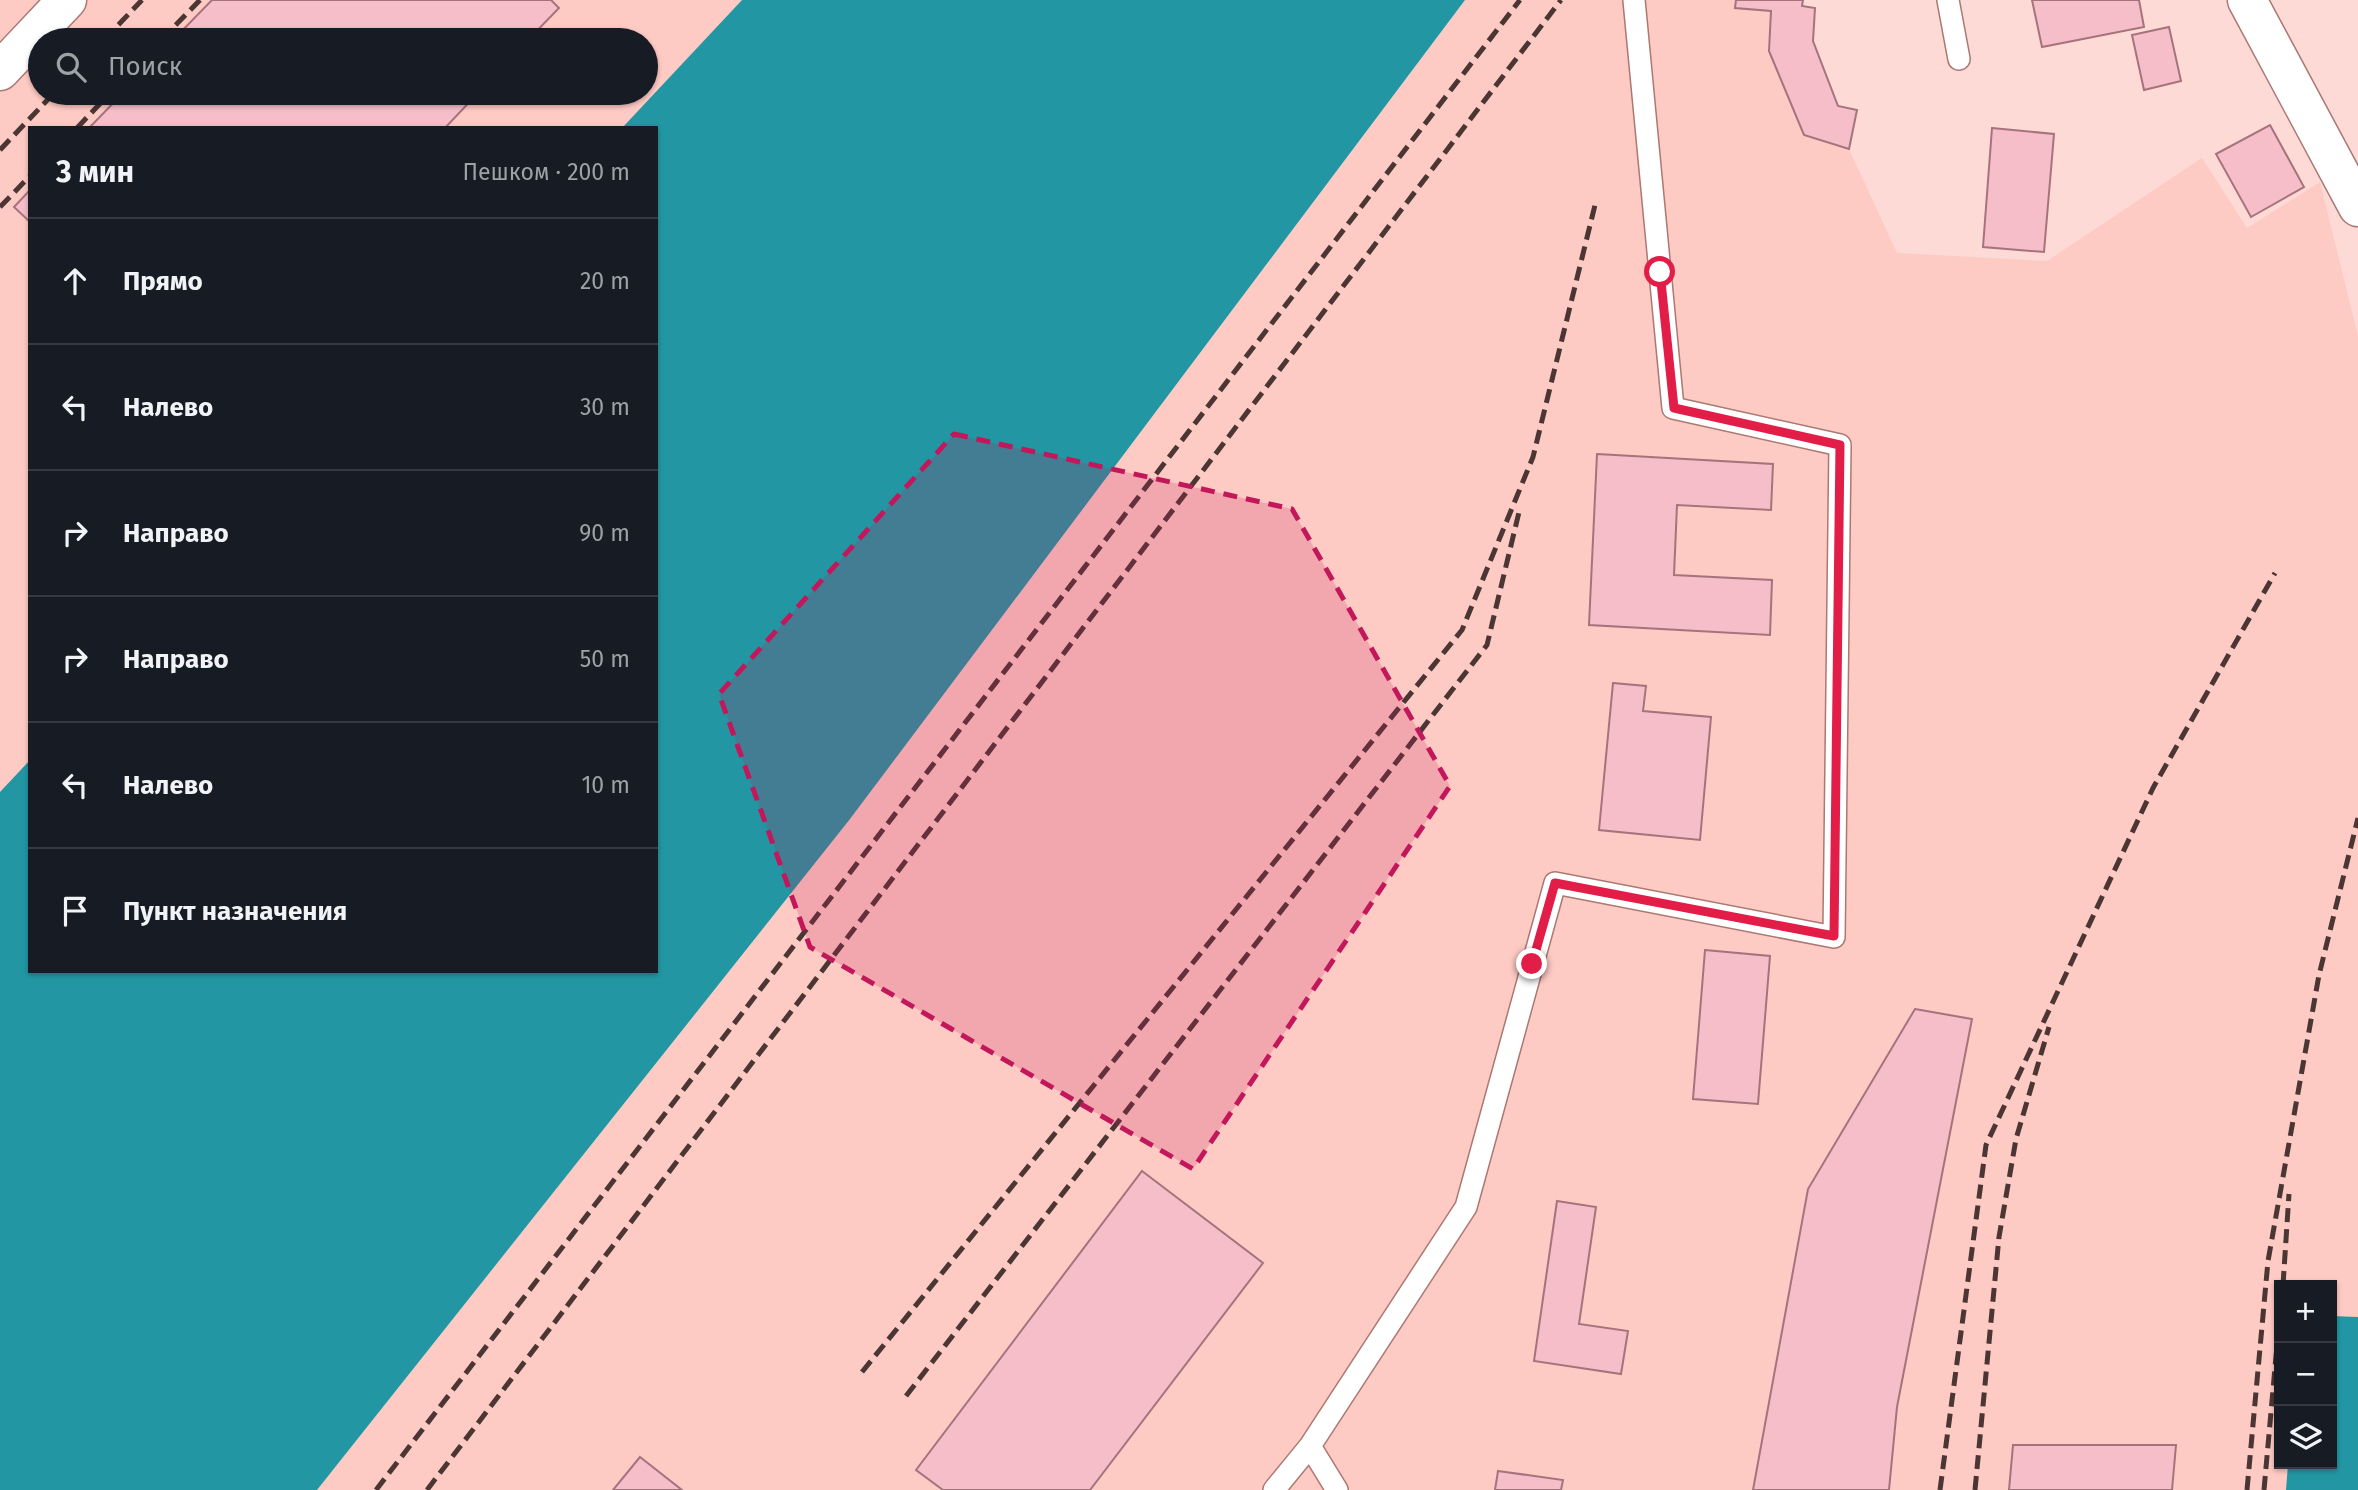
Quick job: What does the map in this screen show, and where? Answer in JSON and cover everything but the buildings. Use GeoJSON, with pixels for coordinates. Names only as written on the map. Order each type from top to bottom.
{"type":"FeatureCollection","features":[{"type":"Feature","properties":{"kind":"main road"},"geometry":{"type":"LineString","coordinates":[[41,28],[67,0]]}},
{"type":"Feature","properties":{"kind":"main road"},"geometry":{"type":"LineString","coordinates":[[2247,0],[2358,206]]}},
{"type":"Feature","properties":{"kind":"main road"},"geometry":{"type":"LineString","coordinates":[[0,71],[28,41]]}},
{"type":"Feature","properties":{"kind":"lane"},"geometry":{"type":"LineString","coordinates":[[1274,1490],[1310,1446],[1466,1208],[1555,883],[1834,936],[1840,445],[1674,408],[1634,0]]}},
{"type":"Feature","properties":{"kind":"lane"},"geometry":{"type":"LineString","coordinates":[[1948,0],[1959,59]]}},
{"type":"Feature","properties":{"kind":"lane"},"geometry":{"type":"LineString","coordinates":[[1310,1446],[1337,1490]]}},
{"type":"Feature","properties":{"kind":"highlighted area"},"geometry":{"type":"Polygon","coordinates":[[[954,434],[1292,509],[1450,786],[1193,1169],[810,947],[719,694],[954,434]]]}},
{"type":"Feature","properties":{"kind":"shaded area"},"geometry":{"type":"Polygon","coordinates":[[[0,0],[742,0],[658,90],[658,28],[28,28],[28,105],[644,105],[624,126],[28,126],[28,762],[0,792],[0,0]]]}},
{"type":"Feature","properties":{"kind":"shaded area"},"geometry":{"type":"Polygon","coordinates":[[[1465,0],[1736,0],[1735,7],[1771,11],[1769,51],[1804,135],[1849,149],[1897,253],[2047,261],[2202,158],[2247,228],[2320,182],[2358,336],[2358,1317],[2337,1316],[2337,1280],[2274,1280],[2274,1469],[2288,1469],[2286,1490],[317,1490],[850,819],[1465,0]]]}},
{"type":"Feature","properties":{"kind":"water"},"geometry":{"type":"Polygon","coordinates":[[[742,0],[1465,0],[850,819],[317,1490],[0,1490],[0,792],[28,762],[28,973],[658,973],[658,126],[624,126],[644,105],[658,105],[658,90],[742,0]]]}},
{"type":"Feature","properties":{"kind":"water"},"geometry":{"type":"Polygon","coordinates":[[[2337,1316],[2358,1317],[2358,1490],[2286,1490],[2288,1469],[2337,1469],[2337,1316]]]}},
{"type":"Feature","properties":{"kind":"railway"},"geometry":{"type":"LineString","coordinates":[[115,28],[142,0]]}},
{"type":"Feature","properties":{"kind":"railway"},"geometry":{"type":"LineString","coordinates":[[173,28],[200,0]]}},
{"type":"Feature","properties":{"kind":"railway"},"geometry":{"type":"LineString","coordinates":[[376,1490],[1520,0]]}},
{"type":"Feature","properties":{"kind":"railway"},"geometry":{"type":"LineString","coordinates":[[427,1490],[1561,0]]}},
{"type":"Feature","properties":{"kind":"railway"},"geometry":{"type":"LineString","coordinates":[[0,150],[43,105]]}},
{"type":"Feature","properties":{"kind":"railway"},"geometry":{"type":"LineString","coordinates":[[79,126],[99,105]]}},
{"type":"Feature","properties":{"kind":"railway"},"geometry":{"type":"LineString","coordinates":[[0,207],[28,178]]}},
{"type":"Feature","properties":{"kind":"railway"},"geometry":{"type":"LineString","coordinates":[[862,1372],[1462,630],[1533,457],[1596,201]]}},
{"type":"Feature","properties":{"kind":"railway"},"geometry":{"type":"LineString","coordinates":[[906,1396],[1487,645],[1520,508]]}},
{"type":"Feature","properties":{"kind":"railway"},"geometry":{"type":"LineString","coordinates":[[1940,1490],[1986,1145],[2153,788],[2275,573]]}},
{"type":"Feature","properties":{"kind":"railway"},"geometry":{"type":"LineString","coordinates":[[2247,1490],[2268,1261],[2319,975],[2358,818]]}},
{"type":"Feature","properties":{"kind":"railway"},"geometry":{"type":"LineString","coordinates":[[1975,1490],[1999,1237],[2016,1139],[2049,1027]]}},
{"type":"Feature","properties":{"kind":"railway"},"geometry":{"type":"LineString","coordinates":[[2283,1280],[2289,1194]]}},
{"type":"Feature","properties":{"kind":"railway"},"geometry":{"type":"LineString","coordinates":[[2264,1490],[2277,1343]]}},
{"type":"Feature","properties":{"kind":"route"},"geometry":{"type":"LineString","coordinates":[[1532,964],[1555,883],[1834,936],[1840,445],[1674,408],[1660,272]]}}]}
